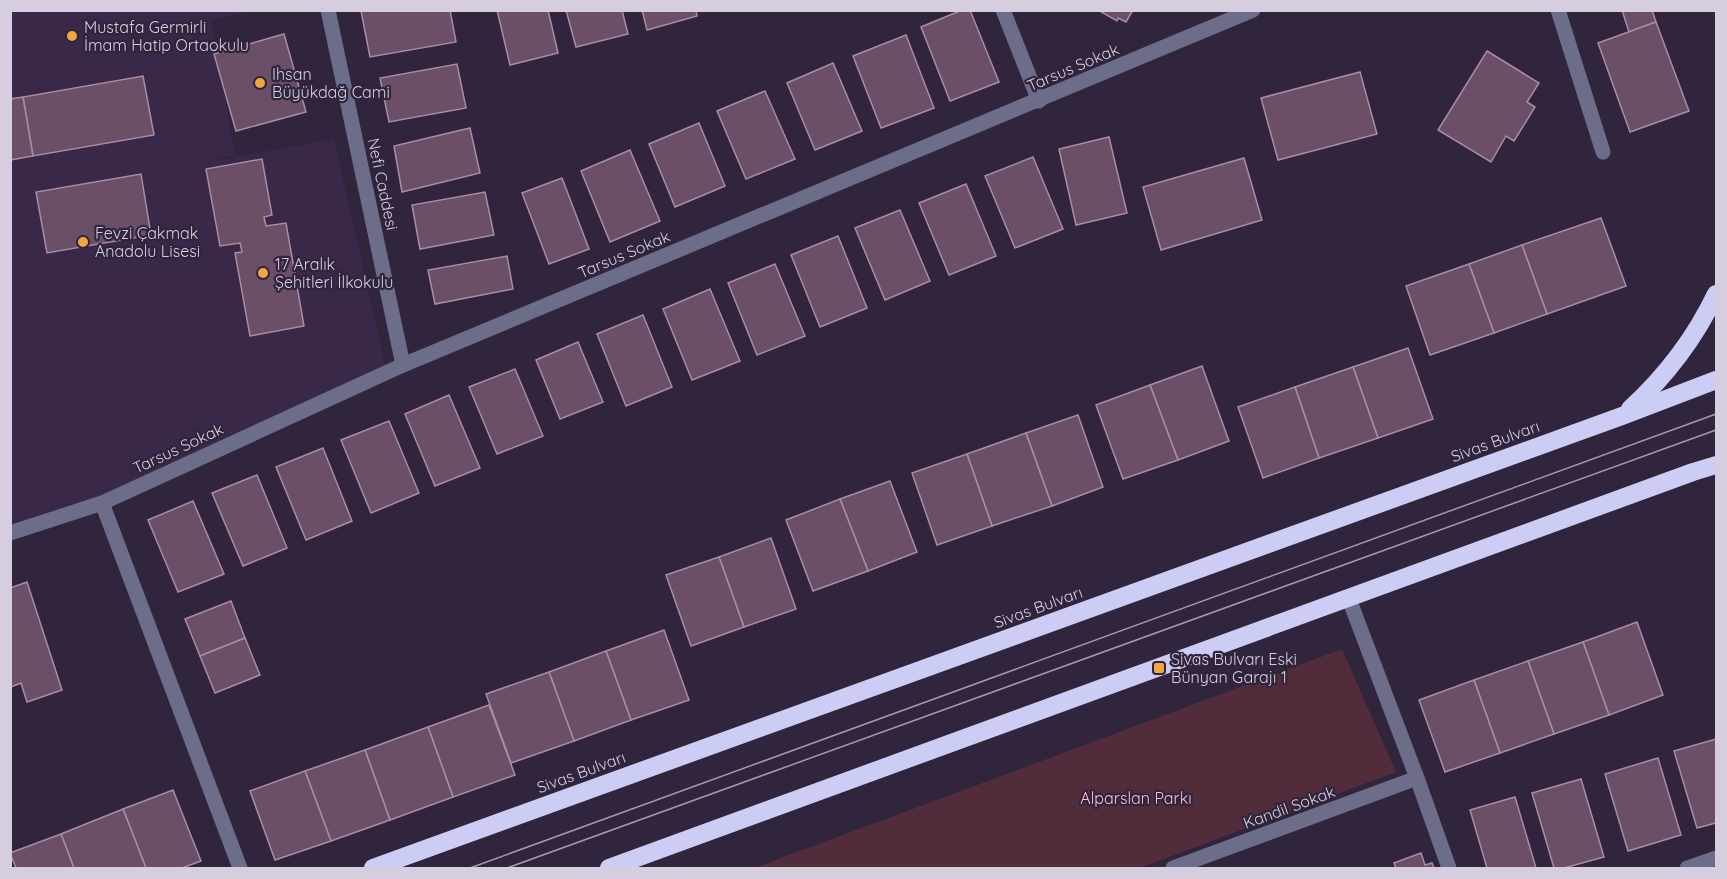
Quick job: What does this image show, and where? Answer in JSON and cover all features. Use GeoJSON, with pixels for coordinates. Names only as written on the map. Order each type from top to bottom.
{"type":"FeatureCollection","features":[{"type":"Feature","properties":{"kind":"highway"},"geometry":{"type":"LineString","coordinates":[[1622,416],[1670,368],[1690,340],[1716,294]]}},
{"type":"Feature","properties":{"kind":"highway","name":"Sivas Bulvarı"},"geometry":{"type":"LineString","coordinates":[[373,868],[1716,380]]}},
{"type":"Feature","properties":{"kind":"highway"},"geometry":{"type":"LineString","coordinates":[[609,868],[1716,465]]}},
{"type":"Feature","properties":{"kind":"highway"},"geometry":{"type":"LineString","coordinates":[[1693,472],[1716,477]]}},
{"type":"Feature","properties":{"kind":"street","name":"Nefi Caddesi"},"geometry":{"type":"LineString","coordinates":[[328,10],[403,365]]}},
{"type":"Feature","properties":{"kind":"street"},"geometry":{"type":"LineString","coordinates":[[1003,10],[1039,101]]}},
{"type":"Feature","properties":{"kind":"street","name":"Tarsus Sokak"},"geometry":{"type":"LineString","coordinates":[[10,532],[102,503],[403,365],[1253,10]]}},
{"type":"Feature","properties":{"kind":"street"},"geometry":{"type":"LineString","coordinates":[[1558,10],[1604,153]]}},
{"type":"Feature","properties":{"kind":"street"},"geometry":{"type":"LineString","coordinates":[[102,503],[240,868]]}},
{"type":"Feature","properties":{"kind":"street"},"geometry":{"type":"LineString","coordinates":[[1348,599],[1449,868]]}},
{"type":"Feature","properties":{"kind":"street","name":"Kandil Sokak"},"geometry":{"type":"LineString","coordinates":[[1173,868],[1417,778]]}},
{"type":"Feature","properties":{"kind":"street"},"geometry":{"type":"LineString","coordinates":[[1687,868],[1709,863]]}},
{"type":"Feature","properties":{"kind":"shaded area"},"geometry":{"type":"Polygon","coordinates":[[[11,11],[255,11],[211,20],[235,155],[206,162],[334,139],[387,372],[11,534],[11,11]]]}},
{"type":"Feature","properties":{"kind":"green space","name":"Alparslan Parkı"},"geometry":{"type":"Polygon","coordinates":[[[1342,649],[1396,772],[1140,868],[754,868],[1342,649]]]}},
{"type":"Feature","properties":{"kind":"building"},"geometry":{"type":"Polygon","coordinates":[[[450,10],[456,42],[370,57],[361,11],[450,10]]]}},
{"type":"Feature","properties":{"kind":"building"},"geometry":{"type":"Polygon","coordinates":[[[497,10],[548,10],[558,53],[510,65],[497,10]]]}},
{"type":"Feature","properties":{"kind":"building"},"geometry":{"type":"Polygon","coordinates":[[[566,10],[622,10],[628,34],[576,47],[566,10]]]}},
{"type":"Feature","properties":{"kind":"building"},"geometry":{"type":"Polygon","coordinates":[[[642,10],[696,10],[697,16],[647,30],[642,10]]]}},
{"type":"Feature","properties":{"kind":"building"},"geometry":{"type":"Polygon","coordinates":[[[962,10],[970,10],[999,82],[950,101],[921,27],[962,10]]]}},
{"type":"Feature","properties":{"kind":"building"},"geometry":{"type":"Polygon","coordinates":[[[1098,10],[1133,10],[1126,22],[1118,18],[1117,21],[1098,10]]]}},
{"type":"Feature","properties":{"kind":"building"},"geometry":{"type":"Polygon","coordinates":[[[1622,10],[1652,10],[1656,22],[1629,32],[1622,10]]]}},
{"type":"Feature","properties":{"kind":"building"},"geometry":{"type":"Polygon","coordinates":[[[1656,22],[1689,111],[1630,132],[1598,43],[1656,22]]]}},
{"type":"Feature","properties":{"kind":"building","name":"Ihsan Büyükdağ Cami"},"geometry":{"type":"Polygon","coordinates":[[[284,34],[306,112],[236,131],[214,54],[284,34]]]}},
{"type":"Feature","properties":{"kind":"building"},"geometry":{"type":"Polygon","coordinates":[[[906,35],[934,108],[881,128],[853,56],[906,35]]]}},
{"type":"Feature","properties":{"kind":"building"},"geometry":{"type":"Polygon","coordinates":[[[1487,51],[1539,83],[1527,102],[1535,107],[1514,141],[1506,136],[1491,162],[1438,130],[1487,51]]]}},
{"type":"Feature","properties":{"kind":"building"},"geometry":{"type":"Polygon","coordinates":[[[833,63],[862,131],[815,150],[787,83],[833,63]]]}},
{"type":"Feature","properties":{"kind":"building"},"geometry":{"type":"Polygon","coordinates":[[[457,64],[466,108],[389,122],[380,78],[457,64]]]}},
{"type":"Feature","properties":{"kind":"building"},"geometry":{"type":"Polygon","coordinates":[[[1360,72],[1377,134],[1278,160],[1261,98],[1360,72]]]}},
{"type":"Feature","properties":{"kind":"building"},"geometry":{"type":"Polygon","coordinates":[[[143,76],[154,135],[33,156],[23,97],[143,76]]]}},
{"type":"Feature","properties":{"kind":"building"},"geometry":{"type":"Polygon","coordinates":[[[765,91],[795,159],[746,179],[717,111],[765,91]]]}},
{"type":"Feature","properties":{"kind":"building"},"geometry":{"type":"Polygon","coordinates":[[[23,97],[33,156],[10,160],[10,99],[23,97]]]}},
{"type":"Feature","properties":{"kind":"building"},"geometry":{"type":"Polygon","coordinates":[[[699,123],[725,186],[675,207],[649,144],[699,123]]]}},
{"type":"Feature","properties":{"kind":"building"},"geometry":{"type":"Polygon","coordinates":[[[470,128],[480,173],[402,192],[394,146],[470,128]]]}},
{"type":"Feature","properties":{"kind":"building"},"geometry":{"type":"Polygon","coordinates":[[[1109,137],[1127,213],[1076,225],[1059,149],[1109,137]]]}},
{"type":"Feature","properties":{"kind":"building"},"geometry":{"type":"Polygon","coordinates":[[[630,150],[660,221],[610,242],[581,171],[630,150]]]}},
{"type":"Feature","properties":{"kind":"building"},"geometry":{"type":"Polygon","coordinates":[[[1033,157],[1063,229],[1015,248],[985,176],[1033,157]]]}},
{"type":"Feature","properties":{"kind":"building"},"geometry":{"type":"Polygon","coordinates":[[[1244,158],[1262,220],[1161,250],[1143,187],[1244,158]]]}},
{"type":"Feature","properties":{"kind":"building"},"geometry":{"type":"Polygon","coordinates":[[[262,159],[272,215],[264,217],[266,226],[286,223],[304,326],[250,336],[235,253],[242,252],[240,243],[220,246],[206,169],[262,159]]]}},
{"type":"Feature","properties":{"kind":"building"},"geometry":{"type":"Polygon","coordinates":[[[141,174],[151,235],[47,253],[36,192],[141,174]]]}},
{"type":"Feature","properties":{"kind":"building"},"geometry":{"type":"Polygon","coordinates":[[[562,178],[589,249],[549,264],[522,193],[562,178]]]}},
{"type":"Feature","properties":{"kind":"building"},"geometry":{"type":"Polygon","coordinates":[[[966,184],[996,256],[949,275],[919,203],[966,184]]]}},
{"type":"Feature","properties":{"kind":"building"},"geometry":{"type":"Polygon","coordinates":[[[485,192],[494,235],[420,249],[412,205],[485,192]]]}},
{"type":"Feature","properties":{"kind":"building"},"geometry":{"type":"Polygon","coordinates":[[[900,210],[930,281],[885,300],[855,228],[900,210]]]}},
{"type":"Feature","properties":{"kind":"building"},"geometry":{"type":"Polygon","coordinates":[[[1601,218],[1626,286],[1547,314],[1522,245],[1601,218]]]}},
{"type":"Feature","properties":{"kind":"building"},"geometry":{"type":"Polygon","coordinates":[[[838,236],[867,308],[820,327],[791,255],[838,236]]]}},
{"type":"Feature","properties":{"kind":"building"},"geometry":{"type":"Polygon","coordinates":[[[1522,245],[1547,314],[1494,333],[1469,264],[1522,245]]]}},
{"type":"Feature","properties":{"kind":"building"},"geometry":{"type":"Polygon","coordinates":[[[507,256],[513,289],[435,304],[428,270],[507,256]]]}},
{"type":"Feature","properties":{"kind":"building"},"geometry":{"type":"Polygon","coordinates":[[[775,264],[805,336],[757,355],[728,283],[775,264]]]}},
{"type":"Feature","properties":{"kind":"building"},"geometry":{"type":"Polygon","coordinates":[[[1469,264],[1494,333],[1430,355],[1406,286],[1469,264]]]}},
{"type":"Feature","properties":{"kind":"building"},"geometry":{"type":"Polygon","coordinates":[[[710,289],[740,361],[692,380],[663,309],[710,289]]]}},
{"type":"Feature","properties":{"kind":"building"},"geometry":{"type":"Polygon","coordinates":[[[643,315],[672,387],[626,406],[597,334],[643,315]]]}},
{"type":"Feature","properties":{"kind":"building"},"geometry":{"type":"Polygon","coordinates":[[[578,342],[603,402],[560,419],[536,360],[578,342]]]}},
{"type":"Feature","properties":{"kind":"building"},"geometry":{"type":"Polygon","coordinates":[[[1408,348],[1433,419],[1378,438],[1353,367],[1408,348]]]}},
{"type":"Feature","properties":{"kind":"building"},"geometry":{"type":"Polygon","coordinates":[[[1202,366],[1229,441],[1178,460],[1150,385],[1202,366]]]}},
{"type":"Feature","properties":{"kind":"building"},"geometry":{"type":"Polygon","coordinates":[[[1353,367],[1378,438],[1319,458],[1295,387],[1353,367]]]}},
{"type":"Feature","properties":{"kind":"building"},"geometry":{"type":"Polygon","coordinates":[[[515,369],[543,436],[497,454],[469,387],[515,369]]]}},
{"type":"Feature","properties":{"kind":"building"},"geometry":{"type":"Polygon","coordinates":[[[1150,385],[1178,460],[1123,479],[1096,405],[1150,385]]]}},
{"type":"Feature","properties":{"kind":"building"},"geometry":{"type":"Polygon","coordinates":[[[1295,387],[1319,458],[1263,478],[1238,407],[1295,387]]]}},
{"type":"Feature","properties":{"kind":"building"},"geometry":{"type":"Polygon","coordinates":[[[449,395],[480,468],[435,486],[405,414],[449,395]]]}},
{"type":"Feature","properties":{"kind":"building"},"geometry":{"type":"Polygon","coordinates":[[[1078,415],[1103,487],[1052,506],[1026,433],[1078,415]]]}},
{"type":"Feature","properties":{"kind":"building"},"geometry":{"type":"Polygon","coordinates":[[[389,421],[419,493],[371,513],[341,440],[389,421]]]}},
{"type":"Feature","properties":{"kind":"building"},"geometry":{"type":"Polygon","coordinates":[[[1026,433],[1052,506],[992,526],[967,454],[1026,433]]]}},
{"type":"Feature","properties":{"kind":"building"},"geometry":{"type":"Polygon","coordinates":[[[323,448],[352,521],[306,540],[276,467],[323,448]]]}},
{"type":"Feature","properties":{"kind":"building"},"geometry":{"type":"Polygon","coordinates":[[[967,454],[992,526],[937,545],[912,473],[967,454]]]}},
{"type":"Feature","properties":{"kind":"building"},"geometry":{"type":"Polygon","coordinates":[[[257,475],[287,548],[243,566],[212,493],[257,475]]]}},
{"type":"Feature","properties":{"kind":"building"},"geometry":{"type":"Polygon","coordinates":[[[890,481],[917,552],[868,571],[840,499],[890,481]]]}},
{"type":"Feature","properties":{"kind":"building"},"geometry":{"type":"Polygon","coordinates":[[[840,499],[868,571],[813,591],[786,520],[840,499]]]}},
{"type":"Feature","properties":{"kind":"building"},"geometry":{"type":"Polygon","coordinates":[[[193,501],[224,574],[178,592],[148,520],[193,501]]]}},
{"type":"Feature","properties":{"kind":"building"},"geometry":{"type":"Polygon","coordinates":[[[771,538],[796,609],[744,627],[719,557],[771,538]]]}},
{"type":"Feature","properties":{"kind":"building"},"geometry":{"type":"Polygon","coordinates":[[[719,557],[744,627],[691,646],[666,575],[719,557]]]}},
{"type":"Feature","properties":{"kind":"building"},"geometry":{"type":"Polygon","coordinates":[[[27,582],[62,690],[27,702],[21,683],[11,687],[10,684],[10,588],[27,582]]]}},
{"type":"Feature","properties":{"kind":"building"},"geometry":{"type":"Polygon","coordinates":[[[231,601],[245,638],[200,656],[185,619],[231,601]]]}},
{"type":"Feature","properties":{"kind":"building"},"geometry":{"type":"Polygon","coordinates":[[[1637,622],[1663,695],[1609,715],[1583,642],[1637,622]]]}},
{"type":"Feature","properties":{"kind":"building"},"geometry":{"type":"Polygon","coordinates":[[[664,630],[689,700],[631,720],[606,651],[664,630]]]}},
{"type":"Feature","properties":{"kind":"building"},"geometry":{"type":"Polygon","coordinates":[[[245,638],[260,675],[215,693],[200,656],[245,638]]]}},
{"type":"Feature","properties":{"kind":"building"},"geometry":{"type":"Polygon","coordinates":[[[1583,642],[1609,715],[1554,734],[1528,661],[1583,642]]]}},
{"type":"Feature","properties":{"kind":"building"},"geometry":{"type":"Polygon","coordinates":[[[606,651],[631,720],[574,741],[549,672],[606,651]]]}},
{"type":"Feature","properties":{"kind":"building"},"geometry":{"type":"Polygon","coordinates":[[[1528,661],[1554,734],[1500,753],[1474,680],[1528,661]]]}},
{"type":"Feature","properties":{"kind":"building"},"geometry":{"type":"Polygon","coordinates":[[[549,672],[574,741],[511,763],[486,694],[549,672]]]}},
{"type":"Feature","properties":{"kind":"building"},"geometry":{"type":"Polygon","coordinates":[[[1474,680],[1500,753],[1445,772],[1419,700],[1474,680]]]}},
{"type":"Feature","properties":{"kind":"building"},"geometry":{"type":"Polygon","coordinates":[[[489,705],[515,775],[453,797],[428,727],[489,705]]]}},
{"type":"Feature","properties":{"kind":"building"},"geometry":{"type":"Polygon","coordinates":[[[428,727],[453,797],[390,820],[365,750],[428,727]]]}},
{"type":"Feature","properties":{"kind":"building"},"geometry":{"type":"Polygon","coordinates":[[[1716,739],[1716,823],[1697,828],[1674,751],[1716,739]]]}},
{"type":"Feature","properties":{"kind":"building"},"geometry":{"type":"Polygon","coordinates":[[[365,750],[390,820],[331,841],[305,771],[365,750]]]}},
{"type":"Feature","properties":{"kind":"building"},"geometry":{"type":"Polygon","coordinates":[[[1658,758],[1681,835],[1628,851],[1605,774],[1658,758]]]}},
{"type":"Feature","properties":{"kind":"building"},"geometry":{"type":"Polygon","coordinates":[[[305,771],[331,841],[275,860],[250,791],[305,771]]]}},
{"type":"Feature","properties":{"kind":"building"},"geometry":{"type":"Polygon","coordinates":[[[1581,779],[1604,857],[1564,868],[1554,868],[1532,793],[1581,779]]]}},
{"type":"Feature","properties":{"kind":"building"},"geometry":{"type":"Polygon","coordinates":[[[173,790],[201,861],[182,868],[146,868],[123,809],[173,790]]]}},
{"type":"Feature","properties":{"kind":"building"},"geometry":{"type":"Polygon","coordinates":[[[1515,797],[1536,868],[1487,868],[1470,810],[1515,797]]]}},
{"type":"Feature","properties":{"kind":"building"},"geometry":{"type":"Polygon","coordinates":[[[123,809],[146,868],[74,868],[61,834],[123,809]]]}},
{"type":"Feature","properties":{"kind":"building"},"geometry":{"type":"Polygon","coordinates":[[[61,834],[74,868],[16,868],[10,853],[61,834]]]}},
{"type":"Feature","properties":{"kind":"building"},"geometry":{"type":"Polygon","coordinates":[[[1421,853],[1425,865],[1432,863],[1434,868],[1396,868],[1394,863],[1421,853]]]}},
{"type":"Feature","properties":{"kind":"tram line"},"geometry":{"type":"LineString","coordinates":[[470,868],[1716,414]]}},
{"type":"Feature","properties":{"kind":"tram line"},"geometry":{"type":"LineString","coordinates":[[507,868],[1716,430]]}},
{"type":"Feature","properties":{"kind":"place","name":"Mustafa Germirli İmam Hatip Ortaokulu"},"geometry":{"type":"Point","coordinates":[72,36]}},
{"type":"Feature","properties":{"kind":"place","name":"Ihsan Büyükdağ Cami"},"geometry":{"type":"Point","coordinates":[260,83]}},
{"type":"Feature","properties":{"kind":"place","name":"Fevzi Çakmak Anadolu Lisesi"},"geometry":{"type":"Point","coordinates":[83,242]}},
{"type":"Feature","properties":{"kind":"place","name":"17 Aralık Şehitleri İlkokulu"},"geometry":{"type":"Point","coordinates":[263,273]}},
{"type":"Feature","properties":{"kind":"place","name":"Sivas Bulvarı Eski Bünyan Garajı 1"},"geometry":{"type":"Point","coordinates":[1159,668]}}]}
